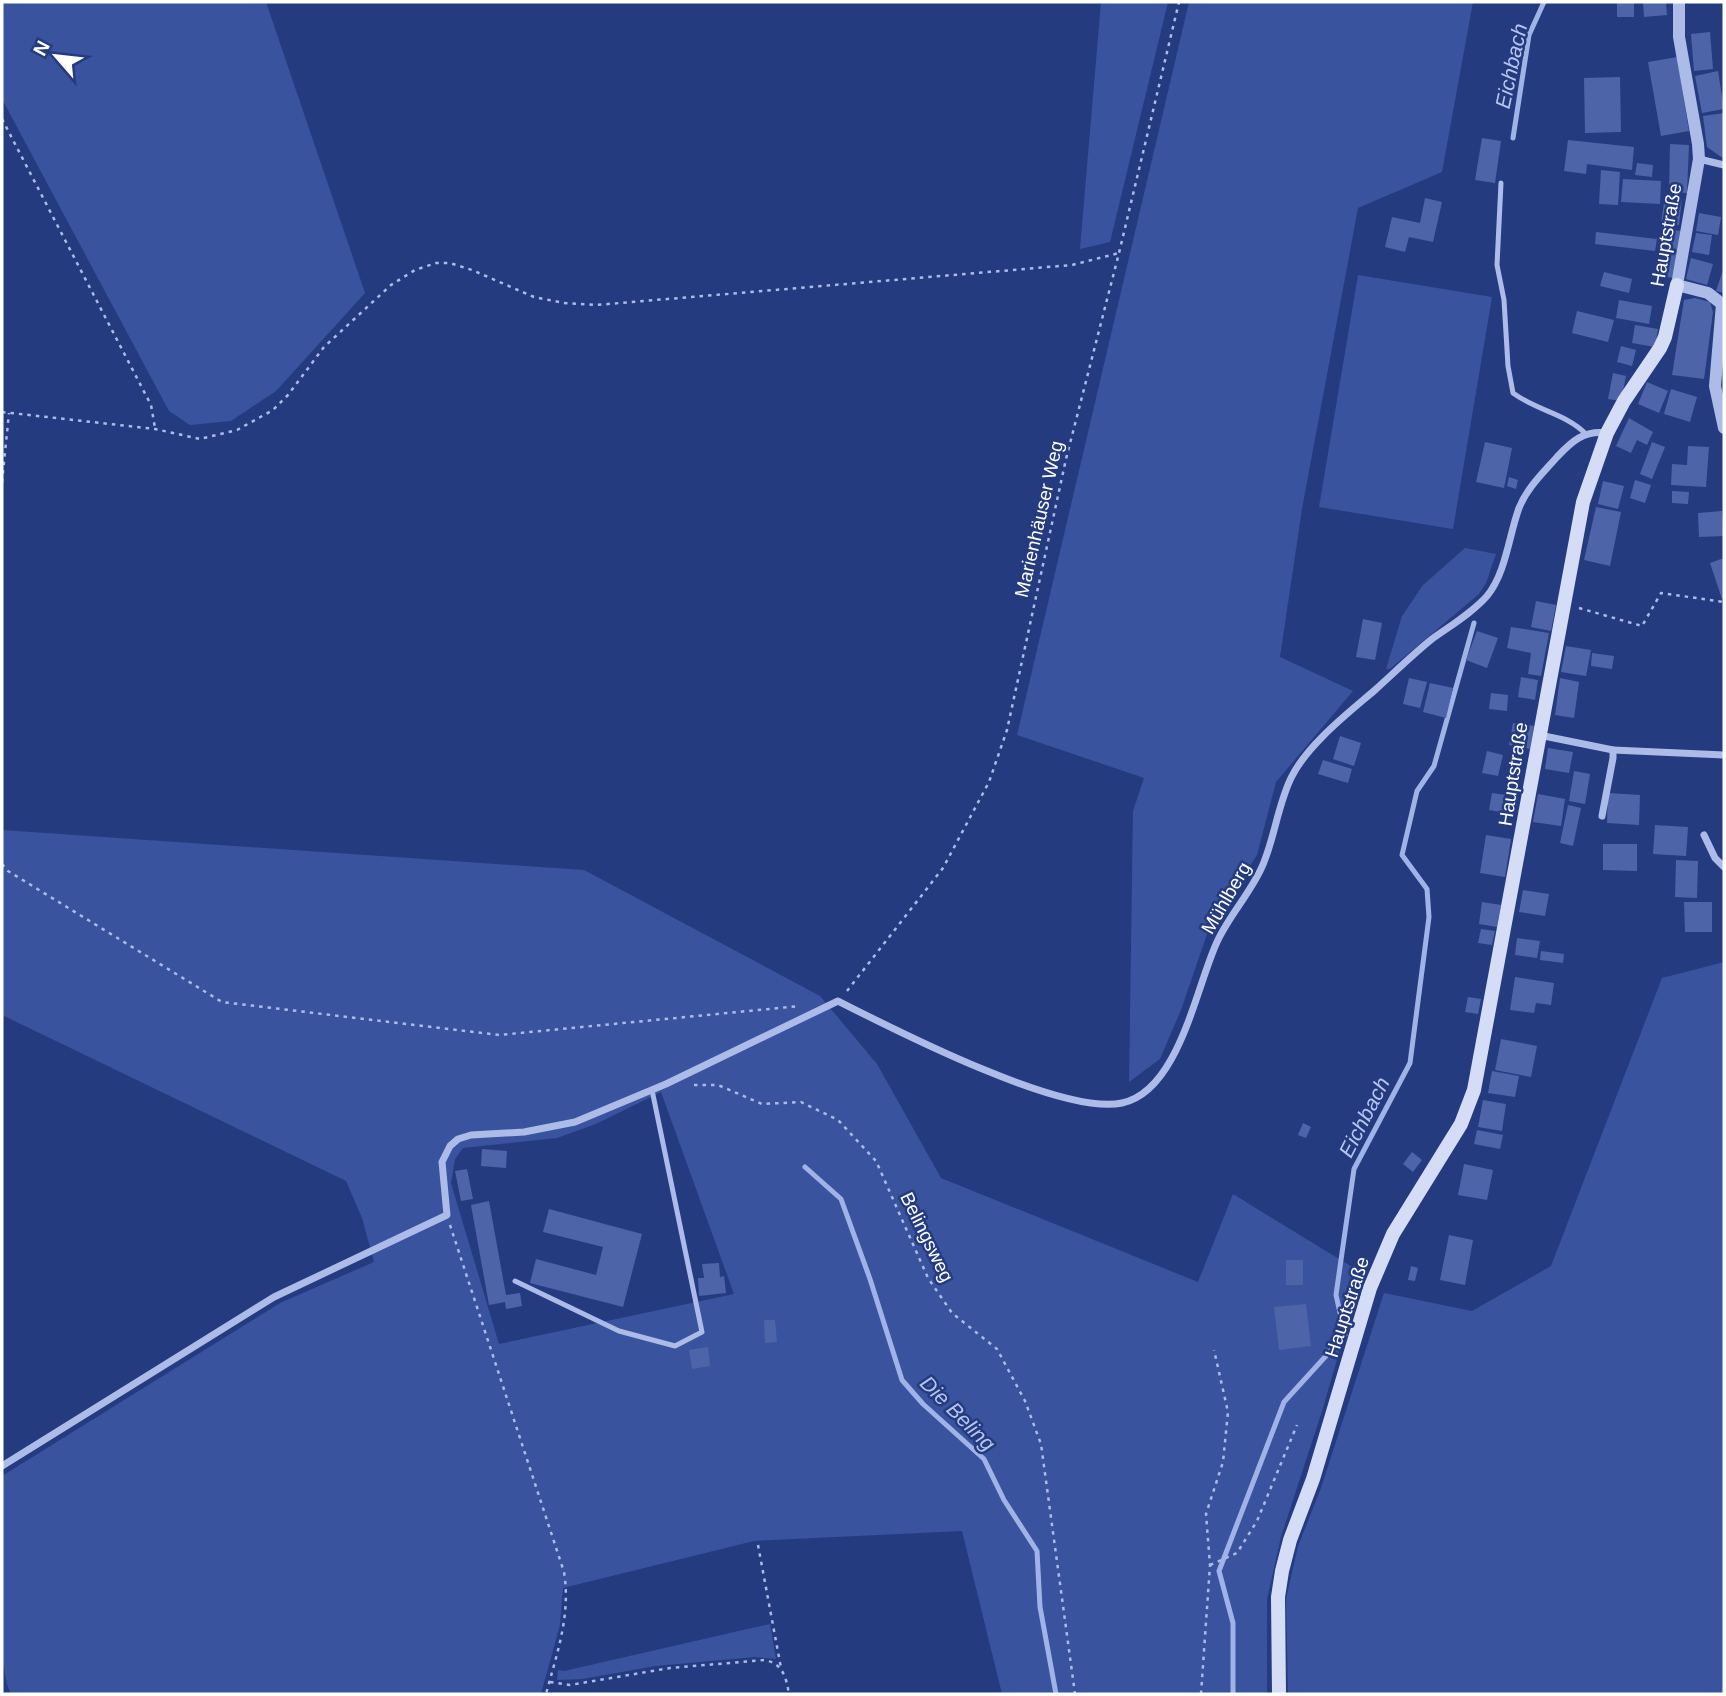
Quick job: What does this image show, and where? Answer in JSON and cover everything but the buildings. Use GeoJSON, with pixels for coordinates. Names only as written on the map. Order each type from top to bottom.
{"type":"FeatureCollection","features":[{"type":"Feature","properties":{"kind":"main road","name":"Hauptstraße"},"geometry":{"type":"LineString","coordinates":[[1279,1694],[1278,1597],[1290,1539],[1313,1479],[1380,1263],[1393,1234],[1461,1124],[1474,1090],[1583,502],[1607,433],[1636,382],[1660,348],[1677,285]]}},
{"type":"Feature","properties":{"kind":"street","name":"Hauptstraße"},"geometry":{"type":"LineString","coordinates":[[1677,285],[1699,159],[1679,37],[1679,2]]}},
{"type":"Feature","properties":{"kind":"street"},"geometry":{"type":"LineString","coordinates":[[1699,159],[1724,165]]}},
{"type":"Feature","properties":{"kind":"street"},"geometry":{"type":"LineString","coordinates":[[1677,285],[1708,293],[1722,304],[1715,386],[1724,428]]}},
{"type":"Feature","properties":{"kind":"street"},"geometry":{"type":"LineString","coordinates":[[1586,434],[1607,433]]}},
{"type":"Feature","properties":{"kind":"street","name":"Mühlberg"},"geometry":{"type":"LineString","coordinates":[[838,1001],[967,1062],[1065,1098],[1122,1103],[1136,1097],[1153,1084],[1169,1064],[1195,1007],[1216,943],[1264,864],[1283,795],[1292,775],[1321,739],[1343,718],[1423,646],[1488,595],[1500,570],[1524,496],[1570,443],[1586,434]]}},
{"type":"Feature","properties":{"kind":"street"},"geometry":{"type":"LineString","coordinates":[[1539,735],[1612,750],[1724,755]]}},
{"type":"Feature","properties":{"kind":"street"},"geometry":{"type":"LineString","coordinates":[[1602,816],[1614,758],[1612,750]]}},
{"type":"Feature","properties":{"kind":"street"},"geometry":{"type":"LineString","coordinates":[[1704,835],[1714,858],[1724,867]]}},
{"type":"Feature","properties":{"kind":"street"},"geometry":{"type":"LineString","coordinates":[[2,1466],[274,1297],[447,1215],[442,1162],[450,1146],[458,1139],[471,1135],[524,1132],[566,1124],[652,1090],[838,1001]]}},
{"type":"Feature","properties":{"kind":"lane"},"geometry":{"type":"LineString","coordinates":[[1501,183],[1497,265],[1504,300],[1508,366],[1513,393],[1528,404],[1574,422],[1586,434]]}},
{"type":"Feature","properties":{"kind":"lane"},"geometry":{"type":"LineString","coordinates":[[515,1281],[620,1331],[675,1346],[702,1332],[652,1090]]}},
{"type":"Feature","properties":{"kind":"path","name":"Marienhäuser Weg"},"geometry":{"type":"LineString","coordinates":[[838,1001],[943,868],[989,782],[1007,730],[1066,459],[1179,2]]}},
{"type":"Feature","properties":{"kind":"path"},"geometry":{"type":"LineString","coordinates":[[2,119],[151,405],[155,429]]}},
{"type":"Feature","properties":{"kind":"path"},"geometry":{"type":"LineString","coordinates":[[2,412],[155,429],[200,439],[237,430],[273,410],[288,395],[324,347],[391,285],[415,270],[436,262],[472,270],[534,297],[564,303],[596,305],[1072,265],[1119,253]]}},
{"type":"Feature","properties":{"kind":"path"},"geometry":{"type":"LineString","coordinates":[[2,482],[9,412]]}},
{"type":"Feature","properties":{"kind":"path"},"geometry":{"type":"LineString","coordinates":[[1563,604],[1642,626],[1661,593],[1724,602]]}},
{"type":"Feature","properties":{"kind":"path"},"geometry":{"type":"LineString","coordinates":[[2,864],[8,871],[222,1002],[499,1035],[811,1004]]}},
{"type":"Feature","properties":{"kind":"path","name":"Belingsweg"},"geometry":{"type":"LineString","coordinates":[[692,1085],[718,1086],[762,1104],[801,1102],[838,1120],[876,1161],[928,1279],[952,1313],[997,1349],[1025,1401],[1041,1444],[1075,1694]]}},
{"type":"Feature","properties":{"kind":"path"},"geometry":{"type":"LineString","coordinates":[[447,1215],[565,1572],[567,1608],[546,1694]]}},
{"type":"Feature","properties":{"kind":"path"},"geometry":{"type":"LineString","coordinates":[[1201,1694],[1210,1565],[1206,1514],[1223,1462],[1228,1412],[1214,1350]]}},
{"type":"Feature","properties":{"kind":"path"},"geometry":{"type":"LineString","coordinates":[[1210,1565],[1236,1553],[1257,1521],[1297,1425]]}},
{"type":"Feature","properties":{"kind":"path"},"geometry":{"type":"LineString","coordinates":[[758,1545],[781,1668],[789,1694]]}},
{"type":"Feature","properties":{"kind":"path"},"geometry":{"type":"LineString","coordinates":[[550,1682],[569,1685],[670,1668],[748,1661],[765,1660],[781,1668]]}},
{"type":"Feature","properties":{"kind":"shaded area"},"geometry":{"type":"Polygon","coordinates":[[[2,2],[266,2],[365,293],[276,391],[231,421],[190,425],[169,411],[2,99],[2,2]]]}},
{"type":"Feature","properties":{"kind":"shaded area"},"geometry":{"type":"Polygon","coordinates":[[[1101,2],[1168,2],[1110,242],[1080,249],[1101,2]]]}},
{"type":"Feature","properties":{"kind":"shaded area"},"geometry":{"type":"Polygon","coordinates":[[[1189,2],[1473,2],[1442,172],[1358,208],[1302,509],[1280,657],[1353,691],[1276,782],[1257,855],[1207,934],[1181,1010],[1160,1059],[1129,1082],[1133,811],[1144,778],[1017,735],[1189,2]]]}},
{"type":"Feature","properties":{"kind":"shaded area"},"geometry":{"type":"Polygon","coordinates":[[[1358,275],[1492,297],[1453,529],[1319,507],[1358,275]]]}},
{"type":"Feature","properties":{"kind":"shaded area"},"geometry":{"type":"Polygon","coordinates":[[[1465,548],[1496,554],[1486,583],[1479,594],[1390,669],[1386,669],[1402,616],[1423,585],[1465,548]]]}},
{"type":"Feature","properties":{"kind":"shaded area"},"geometry":{"type":"Polygon","coordinates":[[[2,830],[584,870],[820,996],[877,1064],[941,1178],[1198,1282],[1233,1194],[1362,1273],[1323,1408],[1281,1537],[1267,1599],[1267,1694],[1002,1694],[962,1531],[754,1541],[563,1588],[560,1625],[541,1694],[11,1694],[2,1657],[2,1476],[280,1303],[374,1262],[362,1218],[346,1181],[2,1015],[2,830]],[[661,1092],[596,1124],[557,1138],[463,1148],[455,1159],[451,1183],[499,1344],[734,1294],[661,1092]]]}},
{"type":"Feature","properties":{"kind":"shaded area"},"geometry":{"type":"Polygon","coordinates":[[[1724,962],[1724,1694],[1288,1694],[1286,1599],[1298,1546],[1321,1488],[1384,1293],[1472,1311],[1551,1266],[1662,978],[1724,962]]]}},
{"type":"Feature","properties":{"kind":"shaded area"},"geometry":{"type":"Polygon","coordinates":[[[770,1624],[776,1659],[755,1657],[655,1666],[583,1679],[557,1680],[558,1670],[564,1671],[770,1624]]]}},
{"type":"Feature","properties":{"kind":"waterway","name":"Eichbach"},"geometry":{"type":"LineString","coordinates":[[1513,138],[1529,35],[1544,2]]}},
{"type":"Feature","properties":{"kind":"waterway","name":"Eichbach"},"geometry":{"type":"LineString","coordinates":[[1233,1694],[1233,1623],[1219,1571],[1284,1402],[1345,1335],[1336,1295],[1354,1169],[1410,1063],[1429,917],[1427,889],[1402,855],[1417,791],[1434,766],[1474,623]]}},
{"type":"Feature","properties":{"kind":"waterway","name":"Die Beling"},"geometry":{"type":"LineString","coordinates":[[805,1167],[841,1199],[902,1380],[923,1404],[984,1459],[1004,1500],[1037,1551],[1040,1607],[1056,1694]]}}]}
